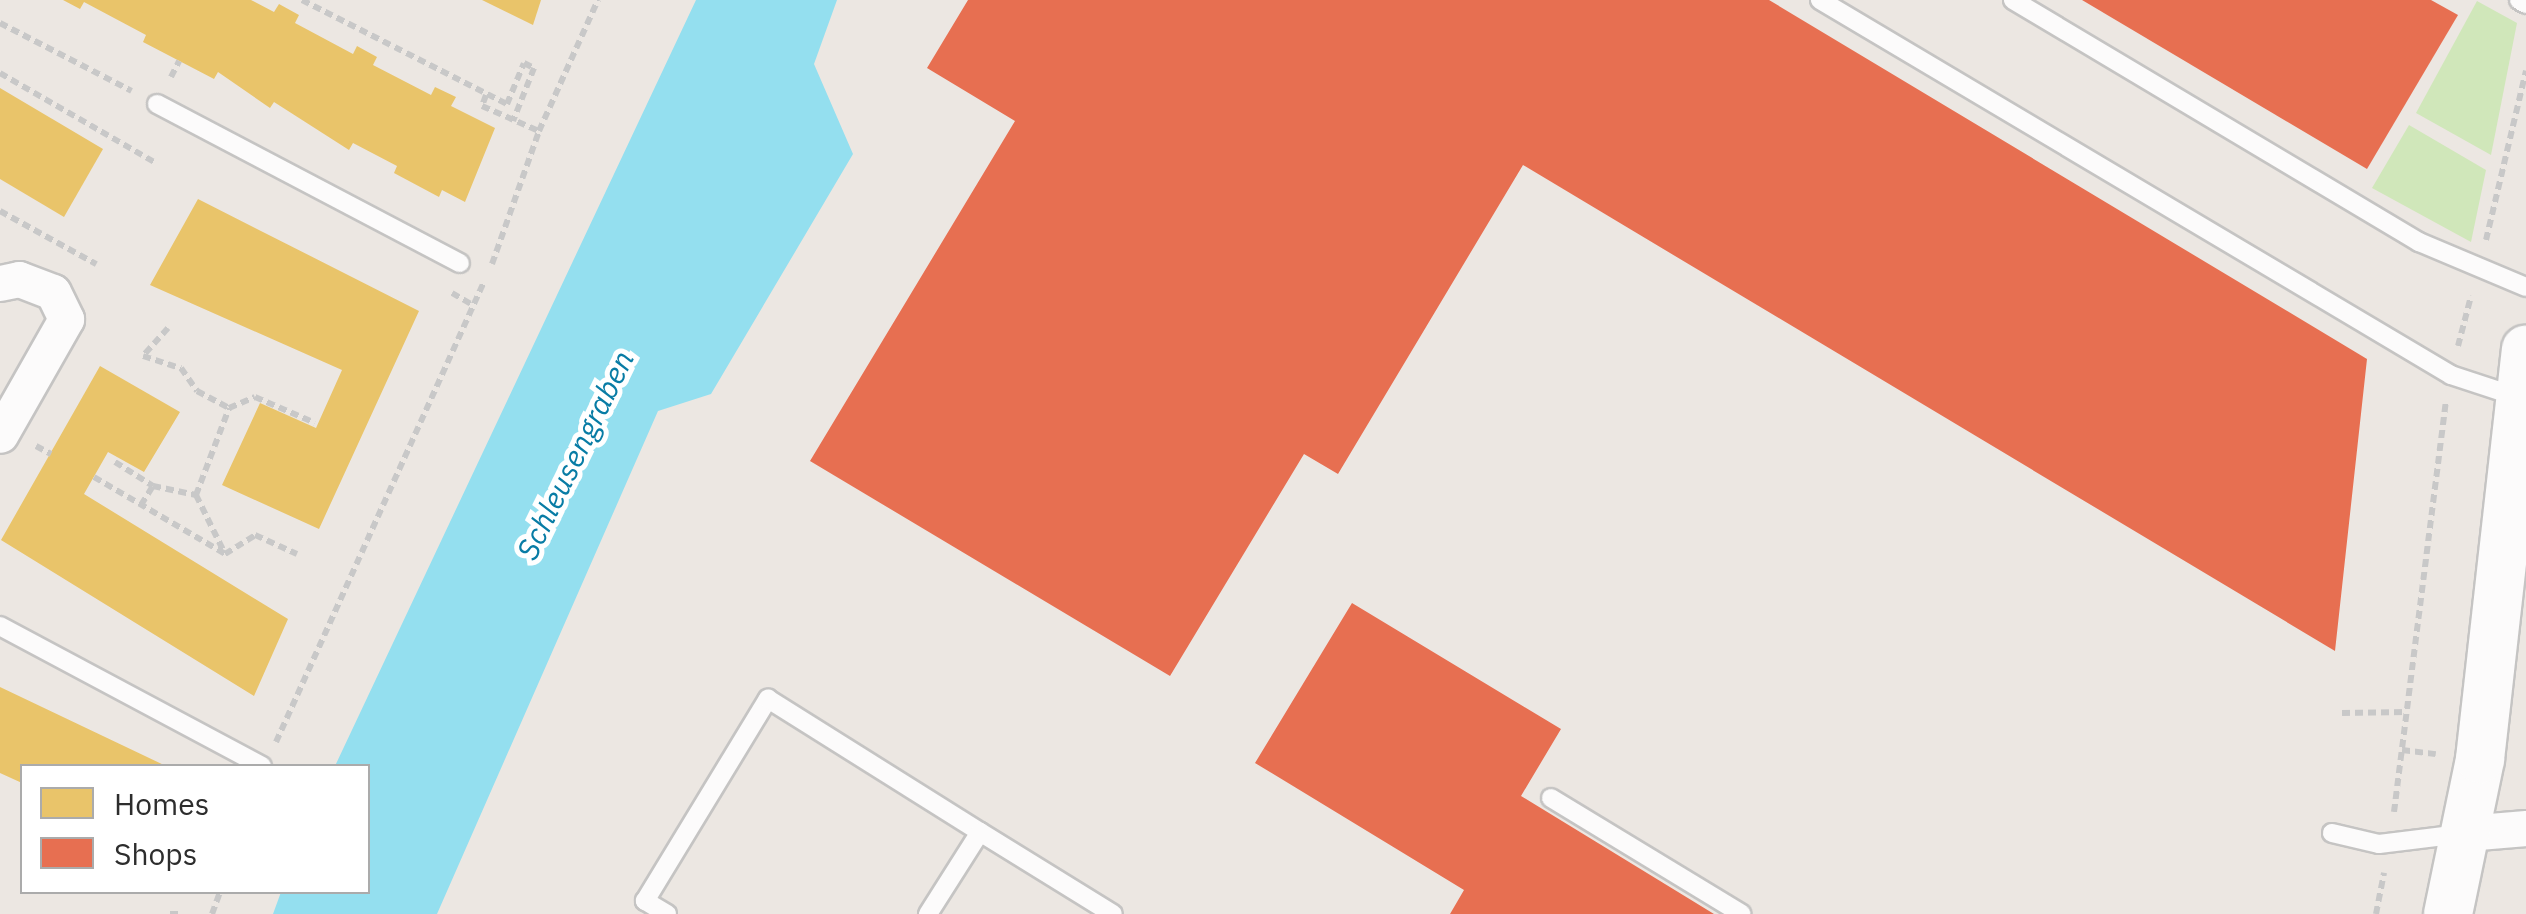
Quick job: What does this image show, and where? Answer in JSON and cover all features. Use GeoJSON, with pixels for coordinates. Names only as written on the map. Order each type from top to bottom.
{"type":"FeatureCollection","features":[{"type":"Feature","properties":{"kind":"main road"},"geometry":{"type":"LineString","coordinates":[[2448,914],[2480,758],[2526,350]]}},
{"type":"Feature","properties":{"kind":"street"},"geometry":{"type":"LineString","coordinates":[[0,283],[19,279],[53,292],[66,319],[6,407]]}},
{"type":"Feature","properties":{"kind":"street"},"geometry":{"type":"LineString","coordinates":[[2466,833],[2526,828]]}},
{"type":"Feature","properties":{"kind":"lane"},"geometry":{"type":"LineString","coordinates":[[1820,0],[2451,375],[2518,397]]}},
{"type":"Feature","properties":{"kind":"lane"},"geometry":{"type":"LineString","coordinates":[[2013,0],[2418,242],[2526,288]]}},
{"type":"Feature","properties":{"kind":"lane"},"geometry":{"type":"LineString","coordinates":[[2520,0],[2526,4]]}},
{"type":"Feature","properties":{"kind":"lane"},"geometry":{"type":"LineString","coordinates":[[157,104],[460,263]]}},
{"type":"Feature","properties":{"kind":"lane"},"geometry":{"type":"LineString","coordinates":[[0,626],[266,760]]}},
{"type":"Feature","properties":{"kind":"lane"},"geometry":{"type":"LineString","coordinates":[[666,914],[644,900],[768,699],[1112,914]]}},
{"type":"Feature","properties":{"kind":"lane"},"geometry":{"type":"LineString","coordinates":[[1551,798],[1742,914]]}},
{"type":"Feature","properties":{"kind":"lane"},"geometry":{"type":"LineString","coordinates":[[928,914],[980,832]]}},
{"type":"Feature","properties":{"kind":"lane"},"geometry":{"type":"LineString","coordinates":[[2332,833],[2390,842],[2466,833]]}},
{"type":"Feature","properties":{"kind":"path"},"geometry":{"type":"LineString","coordinates":[[302,0],[507,104],[524,63],[534,68],[513,120]]}},
{"type":"Feature","properties":{"kind":"path"},"geometry":{"type":"LineString","coordinates":[[266,760],[487,276],[539,131],[598,0]]}},
{"type":"Feature","properties":{"kind":"path"},"geometry":{"type":"LineString","coordinates":[[0,23],[157,104]]}},
{"type":"Feature","properties":{"kind":"path"},"geometry":{"type":"LineString","coordinates":[[2376,914],[2390,842],[2451,375],[2526,71]]}},
{"type":"Feature","properties":{"kind":"path"},"geometry":{"type":"LineString","coordinates":[[0,73],[156,163]]}},
{"type":"Feature","properties":{"kind":"path"},"geometry":{"type":"LineString","coordinates":[[486,95],[482,106],[539,131]]}},
{"type":"Feature","properties":{"kind":"path"},"geometry":{"type":"LineString","coordinates":[[0,211],[96,264]]}},
{"type":"Feature","properties":{"kind":"path"},"geometry":{"type":"LineString","coordinates":[[168,328],[142,356],[180,368],[197,391],[229,408]]}},
{"type":"Feature","properties":{"kind":"path"},"geometry":{"type":"LineString","coordinates":[[226,554],[196,494],[229,408],[255,397],[314,423]]}},
{"type":"Feature","properties":{"kind":"path"},"geometry":{"type":"LineString","coordinates":[[115,462],[153,486],[196,494]]}},
{"type":"Feature","properties":{"kind":"path"},"geometry":{"type":"LineString","coordinates":[[94,478],[226,554]]}},
{"type":"Feature","properties":{"kind":"path"},"geometry":{"type":"LineString","coordinates":[[141,505],[153,486]]}},
{"type":"Feature","properties":{"kind":"path"},"geometry":{"type":"LineString","coordinates":[[226,554],[255,536],[296,554]]}},
{"type":"Feature","properties":{"kind":"path"},"geometry":{"type":"LineString","coordinates":[[2342,713],[2407,712]]}},
{"type":"Feature","properties":{"kind":"path"},"geometry":{"type":"LineString","coordinates":[[170,914],[181,914]]}},
{"type":"Feature","properties":{"kind":"green space"},"geometry":{"type":"Polygon","coordinates":[[[2477,1],[2517,23],[2491,155],[2416,113],[2477,1]]]}},
{"type":"Feature","properties":{"kind":"green space"},"geometry":{"type":"Polygon","coordinates":[[[2409,125],[2486,170],[2471,242],[2372,188],[2409,125]]]}},
{"type":"Feature","properties":{"kind":"water","name":"Schleusengraben"},"geometry":{"type":"Polygon","coordinates":[[[696,0],[837,0],[814,64],[853,154],[711,394],[658,411],[437,914],[273,914],[280,894],[370,894],[370,764],[336,764],[696,0]]]}},
{"type":"Feature","properties":{"kind":"building: Homes"},"geometry":{"type":"Polygon","coordinates":[[[63,0],[251,0],[274,12],[279,4],[299,15],[295,23],[353,54],[357,46],[377,57],[373,65],[431,95],[435,87],[456,97],[451,106],[495,128],[465,202],[442,190],[439,197],[394,173],[397,166],[353,143],[349,150],[274,102],[270,108],[218,72],[214,79],[143,42],[146,35],[84,2],[80,9],[63,0]]]}},
{"type":"Feature","properties":{"kind":"building: Homes"},"geometry":{"type":"Polygon","coordinates":[[[482,0],[541,0],[533,25],[482,0]]]}},
{"type":"Feature","properties":{"kind":"building: Homes"},"geometry":{"type":"Polygon","coordinates":[[[0,88],[103,149],[64,217],[0,179],[0,88]]]}},
{"type":"Feature","properties":{"kind":"building: Homes"},"geometry":{"type":"Polygon","coordinates":[[[198,199],[419,311],[319,529],[222,485],[260,403],[316,428],[342,370],[150,285],[198,199]]]}},
{"type":"Feature","properties":{"kind":"building: Homes"},"geometry":{"type":"Polygon","coordinates":[[[100,366],[180,412],[144,472],[108,452],[84,494],[288,619],[254,696],[1,540],[100,366]]]}},
{"type":"Feature","properties":{"kind":"building: Homes"},"geometry":{"type":"Polygon","coordinates":[[[0,687],[162,764],[20,764],[20,782],[0,773],[0,687]]]}},
{"type":"Feature","properties":{"kind":"building: Shops"},"geometry":{"type":"Polygon","coordinates":[[[968,0],[1769,0],[2367,359],[2335,651],[1523,165],[1338,474],[1304,454],[1170,676],[810,461],[1015,121],[927,68],[968,0]]]}},
{"type":"Feature","properties":{"kind":"building: Shops"},"geometry":{"type":"Polygon","coordinates":[[[2082,0],[2431,0],[2458,15],[2367,169],[2082,0]]]}},
{"type":"Feature","properties":{"kind":"building: Shops"},"geometry":{"type":"Polygon","coordinates":[[[1352,603],[1561,729],[1521,796],[1714,914],[1450,914],[1464,890],[1255,763],[1352,603]]]}}]}
